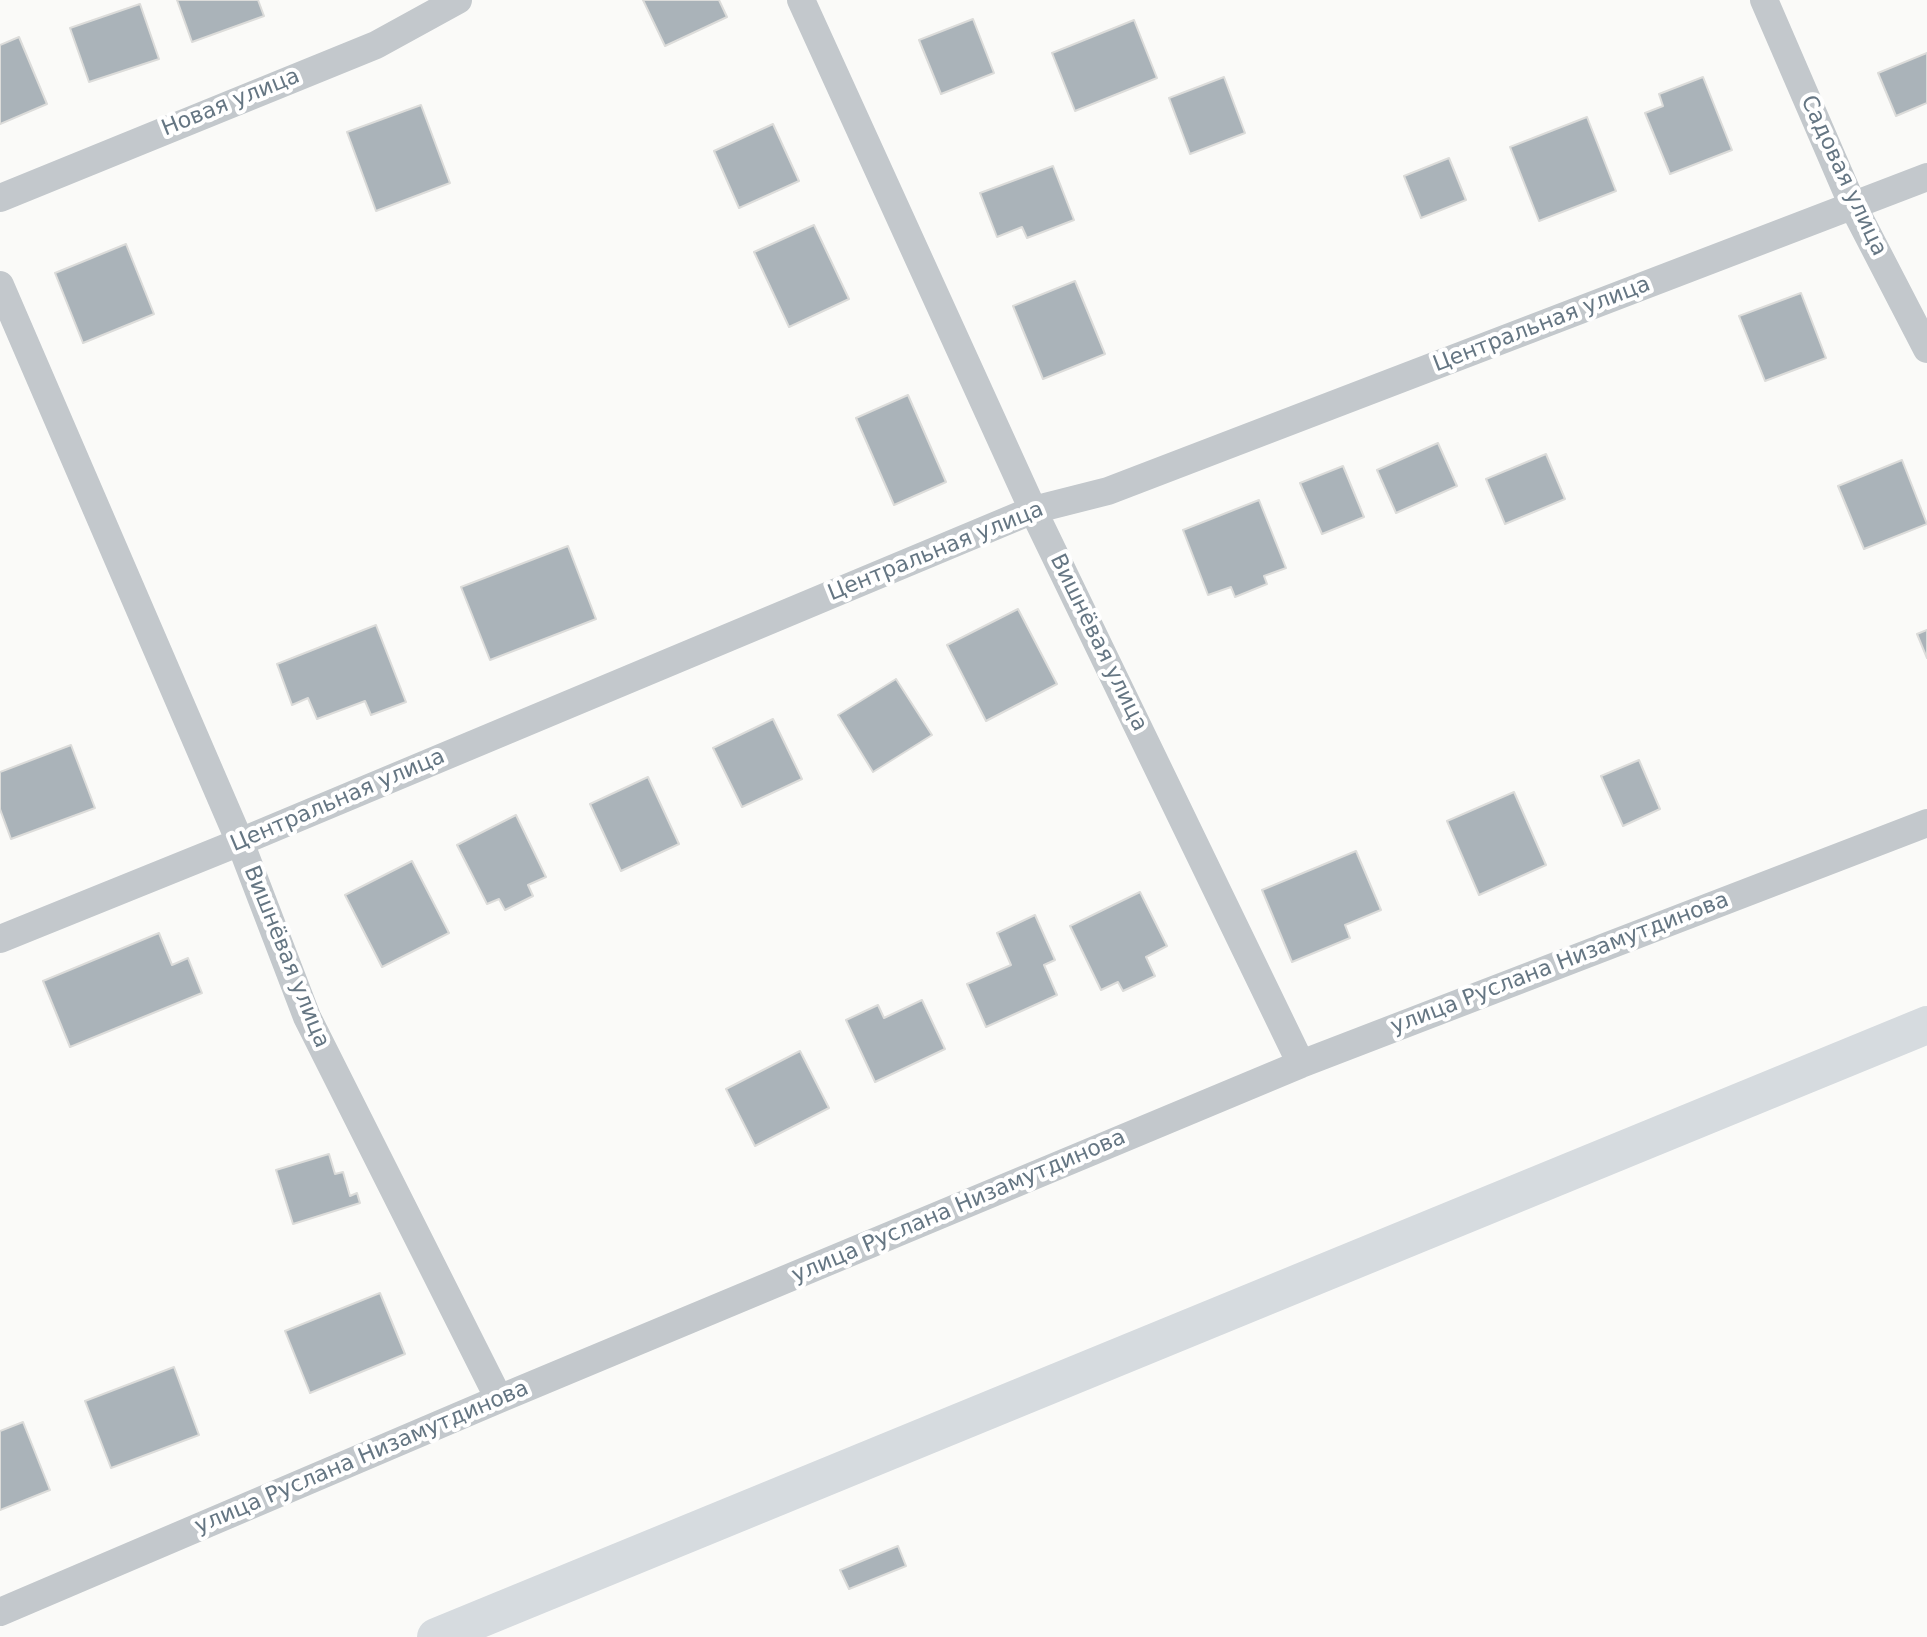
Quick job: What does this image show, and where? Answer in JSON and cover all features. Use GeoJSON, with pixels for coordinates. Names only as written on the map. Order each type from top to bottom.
{"type":"FeatureCollection","features":[{"type":"Feature","properties":{"kind":"main road"},"geometry":{"type":"LineString","coordinates":[[436,1637],[1927,1025]]}},
{"type":"Feature","properties":{"kind":"street","name":"Новая улица"},"geometry":{"type":"LineString","coordinates":[[0,198],[376,45],[458,0]]}},
{"type":"Feature","properties":{"kind":"street","name":"Вишнёвая улица"},"geometry":{"type":"LineString","coordinates":[[801,0],[1033,510],[1301,1064]]}},
{"type":"Feature","properties":{"kind":"street","name":"Садовая улица"},"geometry":{"type":"LineString","coordinates":[[1769,2],[1853,206],[1927,349]]}},
{"type":"Feature","properties":{"kind":"street","name":"Центральная улица"},"geometry":{"type":"LineString","coordinates":[[0,939],[240,842],[1033,510],[1108,491],[1927,177]]}},
{"type":"Feature","properties":{"kind":"street","name":"Вишнёвая улица"},"geometry":{"type":"LineString","coordinates":[[0,285],[240,842],[307,1017],[499,1399]]}},
{"type":"Feature","properties":{"kind":"street","name":"улица Руслана Низамутдинова"},"geometry":{"type":"LineString","coordinates":[[0,1612],[499,1399],[1301,1064],[1927,823]]}},
{"type":"Feature","properties":{"kind":"building"},"geometry":{"type":"Polygon","coordinates":[[[177,0],[258,0],[264,16],[192,42],[177,0]]]}},
{"type":"Feature","properties":{"kind":"building"},"geometry":{"type":"Polygon","coordinates":[[[643,0],[719,0],[727,17],[665,46],[643,0]]]}},
{"type":"Feature","properties":{"kind":"building"},"geometry":{"type":"Polygon","coordinates":[[[140,4],[159,59],[89,82],[70,28],[140,4]]]}},
{"type":"Feature","properties":{"kind":"building"},"geometry":{"type":"Polygon","coordinates":[[[973,19],[994,73],[941,94],[919,40],[973,19]]]}},
{"type":"Feature","properties":{"kind":"building"},"geometry":{"type":"Polygon","coordinates":[[[1134,20],[1157,78],[1075,111],[1052,53],[1134,20]]]}},
{"type":"Feature","properties":{"kind":"building"},"geometry":{"type":"Polygon","coordinates":[[[19,37],[47,104],[0,124],[0,45],[19,37]]]}},
{"type":"Feature","properties":{"kind":"building"},"geometry":{"type":"Polygon","coordinates":[[[1927,53],[1927,103],[1896,116],[1878,73],[1927,53]]]}},
{"type":"Feature","properties":{"kind":"building"},"geometry":{"type":"Polygon","coordinates":[[[1224,77],[1245,133],[1190,154],[1169,98],[1224,77]]]}},
{"type":"Feature","properties":{"kind":"building"},"geometry":{"type":"Polygon","coordinates":[[[1703,77],[1732,150],[1670,174],[1645,113],[1663,106],[1659,94],[1703,77]]]}},
{"type":"Feature","properties":{"kind":"building"},"geometry":{"type":"Polygon","coordinates":[[[421,105],[450,183],[376,211],[347,132],[421,105]]]}},
{"type":"Feature","properties":{"kind":"building"},"geometry":{"type":"Polygon","coordinates":[[[1587,117],[1616,191],[1539,221],[1510,147],[1587,117]]]}},
{"type":"Feature","properties":{"kind":"building"},"geometry":{"type":"Polygon","coordinates":[[[773,124],[799,181],[739,208],[714,151],[773,124]]]}},
{"type":"Feature","properties":{"kind":"building"},"geometry":{"type":"Polygon","coordinates":[[[1449,158],[1466,200],[1421,218],[1404,176],[1449,158]]]}},
{"type":"Feature","properties":{"kind":"building"},"geometry":{"type":"Polygon","coordinates":[[[1053,166],[1074,220],[1027,238],[1022,227],[997,237],[980,193],[1053,166]]]}},
{"type":"Feature","properties":{"kind":"building"},"geometry":{"type":"Polygon","coordinates":[[[814,225],[849,299],[789,327],[754,252],[814,225]]]}},
{"type":"Feature","properties":{"kind":"building"},"geometry":{"type":"Polygon","coordinates":[[[126,244],[154,314],[83,343],[55,273],[126,244]]]}},
{"type":"Feature","properties":{"kind":"building"},"geometry":{"type":"Polygon","coordinates":[[[1075,281],[1105,354],[1043,379],[1013,306],[1075,281]]]}},
{"type":"Feature","properties":{"kind":"building"},"geometry":{"type":"Polygon","coordinates":[[[1801,293],[1826,358],[1765,381],[1739,316],[1801,293]]]}},
{"type":"Feature","properties":{"kind":"building"},"geometry":{"type":"Polygon","coordinates":[[[908,395],[946,482],[894,505],[856,418],[908,395]]]}},
{"type":"Feature","properties":{"kind":"building"},"geometry":{"type":"Polygon","coordinates":[[[1438,443],[1457,486],[1396,513],[1377,470],[1438,443]]]}},
{"type":"Feature","properties":{"kind":"building"},"geometry":{"type":"Polygon","coordinates":[[[1546,454],[1565,499],[1505,524],[1486,479],[1546,454]]]}},
{"type":"Feature","properties":{"kind":"building"},"geometry":{"type":"Polygon","coordinates":[[[1902,460],[1927,524],[1864,549],[1838,486],[1902,460]]]}},
{"type":"Feature","properties":{"kind":"building"},"geometry":{"type":"Polygon","coordinates":[[[1343,466],[1364,517],[1322,534],[1300,483],[1343,466]]]}},
{"type":"Feature","properties":{"kind":"building"},"geometry":{"type":"Polygon","coordinates":[[[1259,500],[1286,568],[1264,576],[1267,584],[1235,597],[1231,587],[1208,595],[1183,530],[1259,500]]]}},
{"type":"Feature","properties":{"kind":"building"},"geometry":{"type":"Polygon","coordinates":[[[568,546],[596,619],[490,660],[461,587],[568,546]]]}},
{"type":"Feature","properties":{"kind":"building"},"geometry":{"type":"Polygon","coordinates":[[[1018,609],[1057,684],[986,721],[947,645],[1018,609]]]}},
{"type":"Feature","properties":{"kind":"building"},"geometry":{"type":"Polygon","coordinates":[[[376,625],[406,702],[371,715],[365,701],[317,719],[308,698],[292,705],[277,664],[376,625]]]}},
{"type":"Feature","properties":{"kind":"building"},"geometry":{"type":"Polygon","coordinates":[[[1927,630],[1927,658],[1917,634],[1927,630]]]}},
{"type":"Feature","properties":{"kind":"building"},"geometry":{"type":"Polygon","coordinates":[[[896,679],[932,735],[873,772],[838,715],[896,679]]]}},
{"type":"Feature","properties":{"kind":"building"},"geometry":{"type":"Polygon","coordinates":[[[773,719],[802,779],[742,807],[713,748],[773,719]]]}},
{"type":"Feature","properties":{"kind":"building"},"geometry":{"type":"Polygon","coordinates":[[[71,745],[95,808],[11,839],[0,809],[0,772],[71,745]]]}},
{"type":"Feature","properties":{"kind":"building"},"geometry":{"type":"Polygon","coordinates":[[[1639,760],[1660,809],[1623,826],[1601,776],[1639,760]]]}},
{"type":"Feature","properties":{"kind":"building"},"geometry":{"type":"Polygon","coordinates":[[[648,777],[679,844],[621,871],[590,804],[648,777]]]}},
{"type":"Feature","properties":{"kind":"building"},"geometry":{"type":"Polygon","coordinates":[[[1514,792],[1546,865],[1479,895],[1447,821],[1514,792]]]}},
{"type":"Feature","properties":{"kind":"building"},"geometry":{"type":"Polygon","coordinates":[[[516,815],[546,877],[528,885],[533,896],[505,910],[499,899],[487,904],[457,845],[516,815]]]}},
{"type":"Feature","properties":{"kind":"building"},"geometry":{"type":"Polygon","coordinates":[[[1356,851],[1381,910],[1345,925],[1350,938],[1292,962],[1262,890],[1356,851]]]}},
{"type":"Feature","properties":{"kind":"building"},"geometry":{"type":"Polygon","coordinates":[[[412,861],[449,933],[382,967],[345,895],[412,861]]]}},
{"type":"Feature","properties":{"kind":"building"},"geometry":{"type":"Polygon","coordinates":[[[1140,892],[1167,946],[1146,957],[1155,976],[1123,991],[1118,982],[1101,990],[1070,926],[1140,892]]]}},
{"type":"Feature","properties":{"kind":"building"},"geometry":{"type":"Polygon","coordinates":[[[1035,915],[1055,960],[1044,965],[1057,995],[986,1027],[967,984],[1011,965],[997,933],[1035,915]]]}},
{"type":"Feature","properties":{"kind":"building"},"geometry":{"type":"Polygon","coordinates":[[[159,933],[172,965],[188,958],[202,993],[70,1047],[43,981],[159,933]]]}},
{"type":"Feature","properties":{"kind":"building"},"geometry":{"type":"Polygon","coordinates":[[[922,1000],[945,1049],[875,1082],[846,1020],[878,1005],[884,1018],[922,1000]]]}},
{"type":"Feature","properties":{"kind":"building"},"geometry":{"type":"Polygon","coordinates":[[[800,1051],[829,1108],[755,1146],[726,1089],[800,1051]]]}},
{"type":"Feature","properties":{"kind":"building"},"geometry":{"type":"Polygon","coordinates":[[[329,1154],[335,1174],[343,1172],[350,1196],[357,1193],[360,1203],[293,1224],[276,1170],[329,1154]]]}},
{"type":"Feature","properties":{"kind":"building"},"geometry":{"type":"Polygon","coordinates":[[[380,1293],[405,1354],[310,1393],[285,1331],[380,1293]]]}},
{"type":"Feature","properties":{"kind":"building"},"geometry":{"type":"Polygon","coordinates":[[[174,1367],[199,1435],[111,1468],[85,1401],[174,1367]]]}},
{"type":"Feature","properties":{"kind":"building"},"geometry":{"type":"Polygon","coordinates":[[[23,1422],[50,1490],[0,1510],[0,1431],[23,1422]]]}},
{"type":"Feature","properties":{"kind":"building"},"geometry":{"type":"Polygon","coordinates":[[[898,1546],[906,1566],[849,1589],[840,1570],[898,1546]]]}}]}
